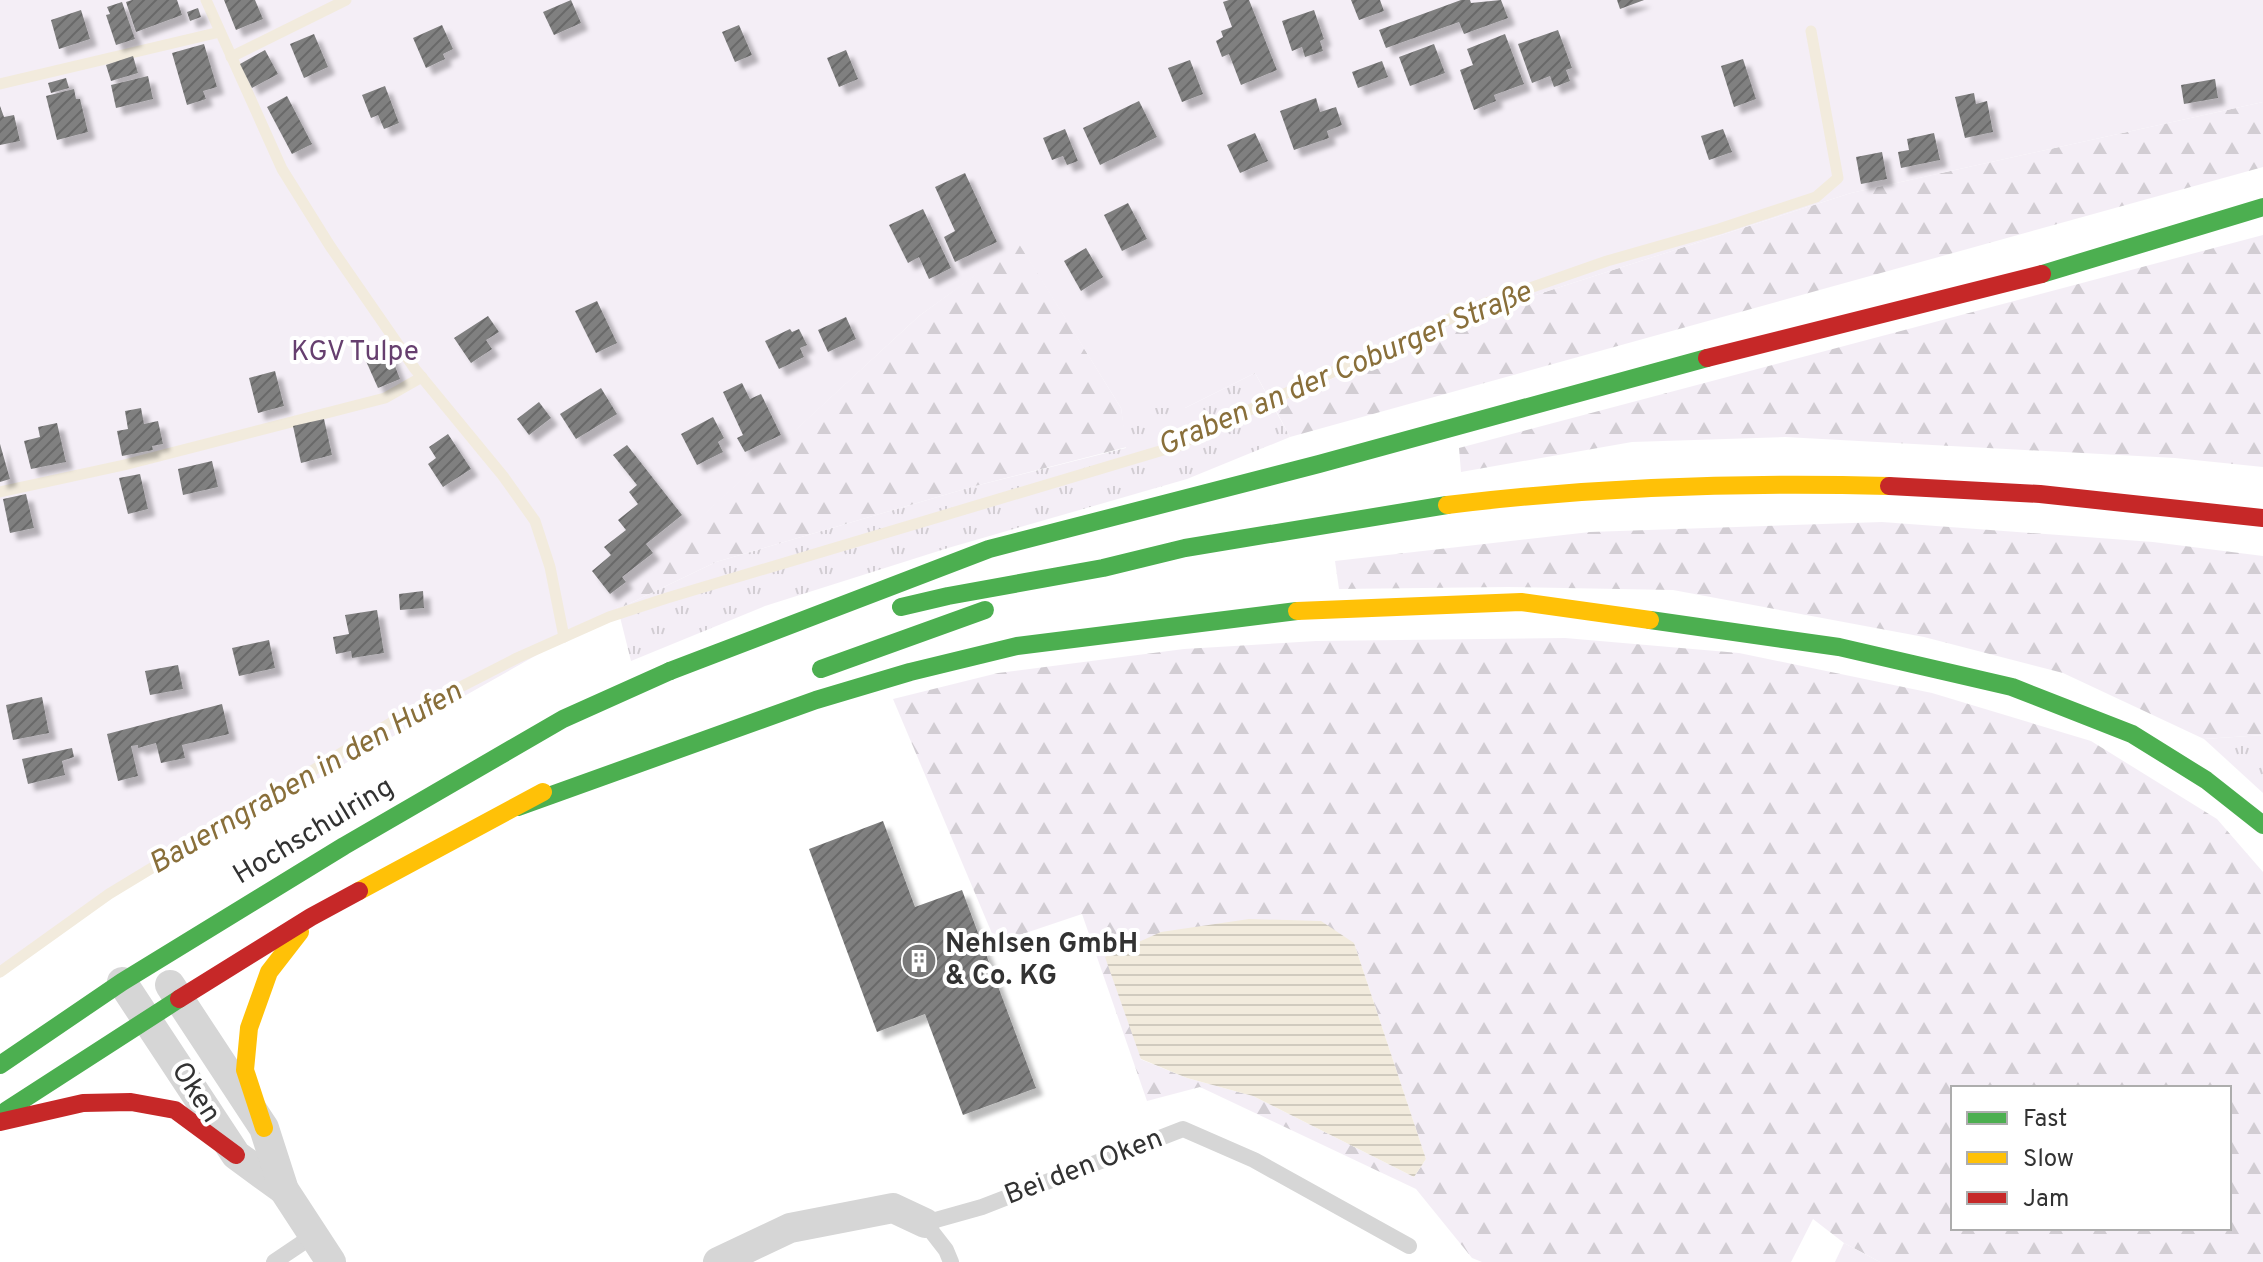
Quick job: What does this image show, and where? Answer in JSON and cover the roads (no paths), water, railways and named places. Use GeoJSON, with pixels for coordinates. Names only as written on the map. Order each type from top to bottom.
{"type":"FeatureCollection","features":[{"type":"Feature","properties":{"kind":"main road"},"geometry":{"type":"LineString","coordinates":[[670,671],[989,549],[1319,464],[1727,352],[2074,266],[2263,207]]}},
{"type":"Feature","properties":{"kind":"main road"},"geometry":{"type":"LineString","coordinates":[[889,610],[933,598],[1089,571],[1182,549],[1427,508],[1581,493],[1725,486],[1906,486],[2065,496],[2263,518]]}},
{"type":"Feature","properties":{"kind":"main road"},"geometry":{"type":"LineString","coordinates":[[810,673],[1089,571]]}},
{"type":"Feature","properties":{"kind":"main road"},"geometry":{"type":"LineString","coordinates":[[518,807],[816,700],[910,672],[1017,646],[1273,612],[1521,602],[1839,647],[2012,687],[2132,734],[2206,780],[2263,825]]}},
{"type":"Feature","properties":{"kind":"main road"},"geometry":{"type":"LineString","coordinates":[[670,671],[860,618]]}},
{"type":"Feature","properties":{"kind":"main road","name":"Hochschulring"},"geometry":{"type":"LineString","coordinates":[[0,1065],[122,982],[344,846],[563,719],[670,671]]}},
{"type":"Feature","properties":{"kind":"main road"},"geometry":{"type":"LineString","coordinates":[[0,1115],[146,1018],[311,917],[518,807],[604,756]]}},
{"type":"Feature","properties":{"kind":"main road"},"geometry":{"type":"LineString","coordinates":[[264,1128],[245,1070],[249,1028],[269,972],[311,917]]}},
{"type":"Feature","properties":{"kind":"main road"},"geometry":{"type":"LineString","coordinates":[[0,1122],[83,1103],[131,1102],[175,1110],[236,1155]]}},
{"type":"Feature","properties":{"kind":"street","name":"Oken"},"geometry":{"type":"LineString","coordinates":[[155,961],[264,1128],[284,1190],[331,1262]]}},
{"type":"Feature","properties":{"kind":"street","name":"Oken"},"geometry":{"type":"LineString","coordinates":[[122,982],[236,1155],[284,1190]]}},
{"type":"Feature","properties":{"kind":"street"},"geometry":{"type":"LineString","coordinates":[[718,1262],[790,1228],[893,1208],[925,1223]]}},
{"type":"Feature","properties":{"kind":"lane","name":"Bei den Oken"},"geometry":{"type":"LineString","coordinates":[[925,1223],[982,1207],[1183,1129],[1254,1160],[1409,1246]]}},
{"type":"Feature","properties":{"kind":"lane"},"geometry":{"type":"LineString","coordinates":[[925,1223],[946,1250],[951,1262]]}},
{"type":"Feature","properties":{"kind":"lane"},"geometry":{"type":"LineString","coordinates":[[274,1262],[314,1235]]}},
{"type":"Feature","properties":{"kind":"waterway","name":"Bauerngraben in den Hufen"},"geometry":{"type":"LineString","coordinates":[[206,0],[282,169],[330,246],[415,369],[503,476],[535,521],[550,567],[564,637]]}},
{"type":"Feature","properties":{"kind":"waterway"},"geometry":{"type":"LineString","coordinates":[[231,57],[346,0]]}},
{"type":"Feature","properties":{"kind":"waterway","name":"Graben an der Coburger Straße"},"geometry":{"type":"LineString","coordinates":[[0,972],[109,894],[394,721],[517,658],[609,617],[1180,445],[1203,431],[1478,306],[1607,261],[1816,197],[1838,178],[1811,31]]}},
{"type":"Feature","properties":{"kind":"waterway"},"geometry":{"type":"LineString","coordinates":[[0,84],[220,32]]}},
{"type":"Feature","properties":{"kind":"waterway"},"geometry":{"type":"LineString","coordinates":[[0,492],[124,465],[385,398],[422,377]]}},
{"type":"Feature","properties":{"kind":"place","name":"Nehlsen GmbH & Co. KG"},"geometry":{"type":"Point","coordinates":[919,961]}},
{"type":"Feature","properties":{"kind":"park label","name":"KGV Tulpe"},"geometry":{"type":"Point","coordinates":[355,353]}}]}
